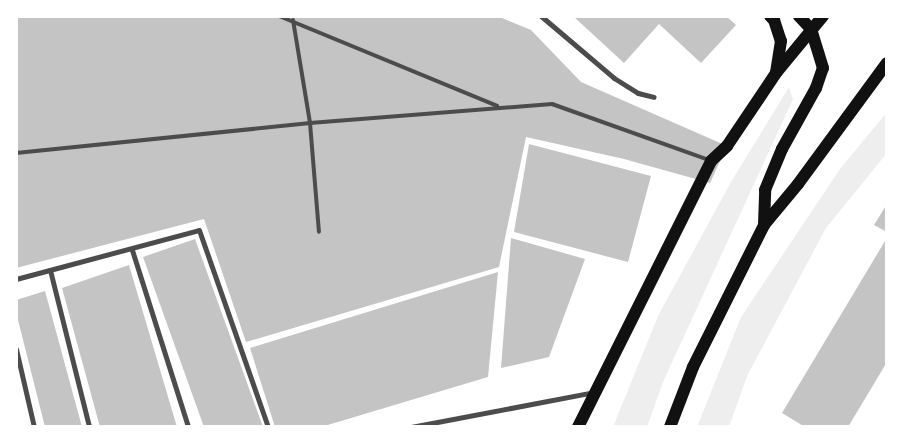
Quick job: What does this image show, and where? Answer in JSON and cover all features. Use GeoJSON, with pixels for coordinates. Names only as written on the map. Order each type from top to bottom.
{"type":"FeatureCollection","features":[{"type":"Feature","properties":{"kind":"main road"},"geometry":{"type":"LineString","coordinates":[[770,16],[774,20],[781,41],[776,73]]}},
{"type":"Feature","properties":{"kind":"main road"},"geometry":{"type":"LineString","coordinates":[[764,225],[765,190],[782,149],[816,88],[823,68],[811,29],[799,16]]}},
{"type":"Feature","properties":{"kind":"main road"},"geometry":{"type":"LineString","coordinates":[[578,427],[711,161],[727,146],[776,73],[823,16]]}},
{"type":"Feature","properties":{"kind":"main road"},"geometry":{"type":"LineString","coordinates":[[670,427],[693,367],[764,225],[798,184],[887,63]]}},
{"type":"Feature","properties":{"kind":"street"},"geometry":{"type":"LineString","coordinates":[[541,16],[614,78],[638,92],[654,98]]}},
{"type":"Feature","properties":{"kind":"street"},"geometry":{"type":"LineString","coordinates":[[16,279],[132,250],[199,230],[268,427]]}},
{"type":"Feature","properties":{"kind":"street"},"geometry":{"type":"LineString","coordinates":[[132,250],[188,427]]}},
{"type":"Feature","properties":{"kind":"street"},"geometry":{"type":"LineString","coordinates":[[50,270],[89,427]]}},
{"type":"Feature","properties":{"kind":"street"},"geometry":{"type":"LineString","coordinates":[[16,349],[34,427]]}},
{"type":"Feature","properties":{"kind":"street"},"geometry":{"type":"LineString","coordinates":[[411,427],[597,391]]}},
{"type":"Feature","properties":{"kind":"lane"},"geometry":{"type":"LineString","coordinates":[[280,16],[499,107]]}},
{"type":"Feature","properties":{"kind":"lane"},"geometry":{"type":"LineString","coordinates":[[293,20],[310,123],[319,232]]}},
{"type":"Feature","properties":{"kind":"lane"},"geometry":{"type":"LineString","coordinates":[[16,153],[310,123],[552,104],[711,161]]}},
{"type":"Feature","properties":{"kind":"shaded area"},"geometry":{"type":"Polygon","coordinates":[[[789,87],[793,99],[663,382],[647,427],[613,427],[658,316],[731,182],[789,87]]]}},
{"type":"Feature","properties":{"kind":"shaded area"},"geometry":{"type":"Polygon","coordinates":[[[887,112],[887,153],[826,228],[747,376],[729,427],[697,427],[741,317],[840,169],[887,112]]]}},
{"type":"Feature","properties":{"kind":"building"},"geometry":{"type":"Polygon","coordinates":[[[16,16],[497,16],[531,30],[581,82],[727,146],[710,183],[624,159],[526,137],[499,267],[246,342],[204,219],[16,268],[16,16]]]}},
{"type":"Feature","properties":{"kind":"building"},"geometry":{"type":"Polygon","coordinates":[[[573,16],[726,16],[736,25],[701,63],[659,24],[624,63],[573,16]]]}},
{"type":"Feature","properties":{"kind":"building"},"geometry":{"type":"Polygon","coordinates":[[[529,144],[651,176],[628,262],[514,232],[529,144]]]}},
{"type":"Feature","properties":{"kind":"building"},"geometry":{"type":"Polygon","coordinates":[[[887,204],[887,232],[874,225],[887,204]]]}},
{"type":"Feature","properties":{"kind":"building"},"geometry":{"type":"Polygon","coordinates":[[[511,238],[585,259],[549,357],[501,368],[511,238]]]}},
{"type":"Feature","properties":{"kind":"building"},"geometry":{"type":"Polygon","coordinates":[[[195,239],[263,427],[204,427],[143,257],[195,239]]]}},
{"type":"Feature","properties":{"kind":"building"},"geometry":{"type":"Polygon","coordinates":[[[885,241],[887,362],[848,427],[805,427],[782,413],[885,241]]]}},
{"type":"Feature","properties":{"kind":"building"},"geometry":{"type":"Polygon","coordinates":[[[129,265],[177,427],[100,427],[62,288],[129,265]]]}},
{"type":"Feature","properties":{"kind":"building"},"geometry":{"type":"Polygon","coordinates":[[[498,272],[488,377],[321,427],[275,427],[250,348],[498,272]]]}},
{"type":"Feature","properties":{"kind":"building"},"geometry":{"type":"Polygon","coordinates":[[[45,291],[82,427],[45,427],[16,312],[16,300],[45,291]]]}}]}
